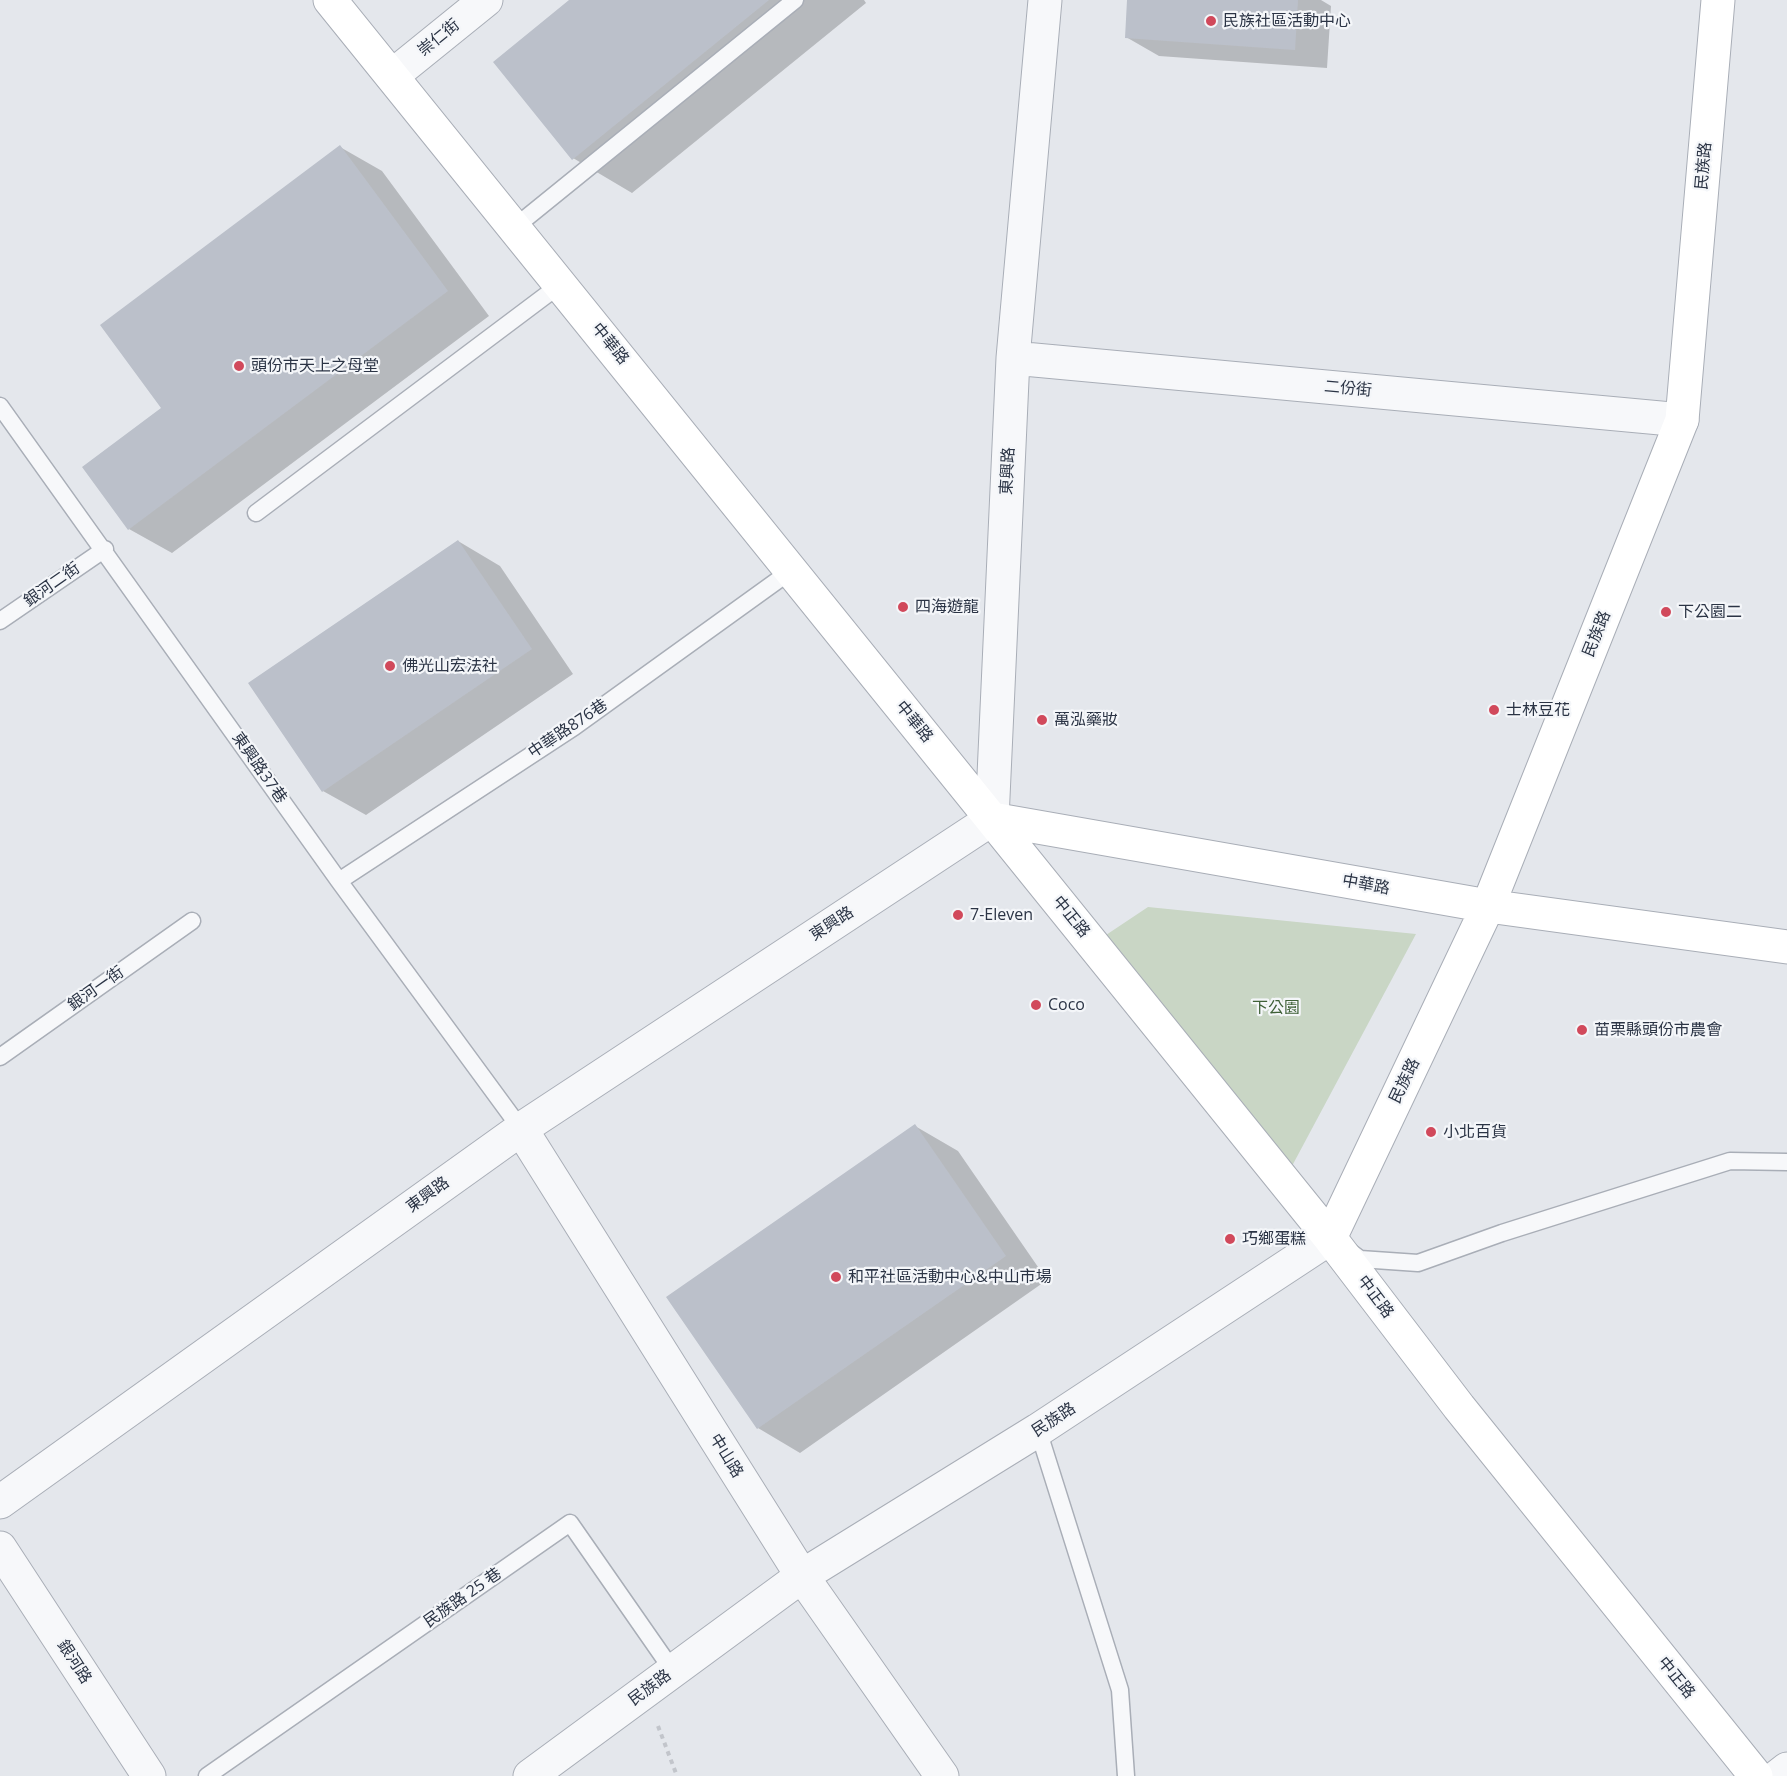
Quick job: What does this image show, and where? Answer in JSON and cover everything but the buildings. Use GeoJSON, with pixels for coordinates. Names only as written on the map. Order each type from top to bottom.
{"type":"FeatureCollection","features":[{"type":"Feature","properties":{"kind":"street","name":"中華路"},"geometry":{"type":"LineString","coordinates":[[330,0],[992,819],[1488,906],[1787,947]]}},
{"type":"Feature","properties":{"kind":"street","name":"崇仁街"},"geometry":{"type":"LineString","coordinates":[[392,76],[486,0]]}},
{"type":"Feature","properties":{"kind":"street","name":"東興路"},"geometry":{"type":"LineString","coordinates":[[0,1502],[521,1129],[992,819],[1013,358],[1045,0]]}},
{"type":"Feature","properties":{"kind":"street","name":"民族路"},"geometry":{"type":"LineString","coordinates":[[530,1776],[802,1576],[1038,1430],[1330,1238],[1488,906],[1682,420],[1718,0]]}},
{"type":"Feature","properties":{"kind":"street","name":"二份街"},"geometry":{"type":"LineString","coordinates":[[1013,358],[1682,420]]}},
{"type":"Feature","properties":{"kind":"street","name":"中正路"},"geometry":{"type":"LineString","coordinates":[[992,819],[1330,1238],[1459,1407],[1756,1776]]}},
{"type":"Feature","properties":{"kind":"street","name":"中山路"},"geometry":{"type":"LineString","coordinates":[[521,1129],[802,1576],[942,1776]]}},
{"type":"Feature","properties":{"kind":"street","name":"銀河路"},"geometry":{"type":"LineString","coordinates":[[0,1548],[149,1776]]}},
{"type":"Feature","properties":{"kind":"street"},"geometry":{"type":"LineString","coordinates":[[1778,1776],[1787,1769]]}},
{"type":"Feature","properties":{"kind":"lane"},"geometry":{"type":"LineString","coordinates":[[515,227],[795,0]]}},
{"type":"Feature","properties":{"kind":"lane"},"geometry":{"type":"LineString","coordinates":[[256,513],[561,284]]}},
{"type":"Feature","properties":{"kind":"lane","name":"東興路37巷"},"geometry":{"type":"LineString","coordinates":[[0,406],[105,549],[339,881],[521,1129]]}},
{"type":"Feature","properties":{"kind":"lane","name":"銀河二街"},"geometry":{"type":"LineString","coordinates":[[0,621],[105,549]]}},
{"type":"Feature","properties":{"kind":"lane","name":"中華路876巷"},"geometry":{"type":"LineString","coordinates":[[339,881],[574,727],[792,570]]}},
{"type":"Feature","properties":{"kind":"lane","name":"銀河一街"},"geometry":{"type":"LineString","coordinates":[[0,1057],[192,921]]}},
{"type":"Feature","properties":{"kind":"lane"},"geometry":{"type":"LineString","coordinates":[[1330,1238],[1360,1259],[1418,1263],[1502,1233],[1730,1161],[1787,1162]]}},
{"type":"Feature","properties":{"kind":"lane"},"geometry":{"type":"LineString","coordinates":[[1038,1430],[1120,1690],[1126,1776]]}},
{"type":"Feature","properties":{"kind":"lane","name":"民族路 25 巷"},"geometry":{"type":"LineString","coordinates":[[207,1776],[570,1523],[673,1671]]}},
{"type":"Feature","properties":{"kind":"path"},"geometry":{"type":"LineString","coordinates":[[645,1692],[677,1776]]}},
{"type":"Feature","properties":{"kind":"green space","name":"下公園"},"geometry":{"type":"Polygon","coordinates":[[[1148,907],[1416,934],[1292,1166],[1103,937],[1148,907]]]}},
{"type":"Feature","properties":{"kind":"place","name":"民族社區活動中心"},"geometry":{"type":"Point","coordinates":[1211,21]}},
{"type":"Feature","properties":{"kind":"place","name":"頭份市天上之母堂"},"geometry":{"type":"Point","coordinates":[239,366]}},
{"type":"Feature","properties":{"kind":"place","name":"四海遊龍"},"geometry":{"type":"Point","coordinates":[903,607]}},
{"type":"Feature","properties":{"kind":"place","name":"下公園二"},"geometry":{"type":"Point","coordinates":[1666,612]}},
{"type":"Feature","properties":{"kind":"place","name":"佛光山宏法社"},"geometry":{"type":"Point","coordinates":[390,666]}},
{"type":"Feature","properties":{"kind":"place","name":"士林豆花"},"geometry":{"type":"Point","coordinates":[1494,710]}},
{"type":"Feature","properties":{"kind":"place","name":"萬泓藥妝"},"geometry":{"type":"Point","coordinates":[1042,720]}},
{"type":"Feature","properties":{"kind":"place","name":"7-Eleven"},"geometry":{"type":"Point","coordinates":[958,915]}},
{"type":"Feature","properties":{"kind":"place","name":"Coco"},"geometry":{"type":"Point","coordinates":[1036,1005]}},
{"type":"Feature","properties":{"kind":"place","name":"苗栗縣頭份市農會"},"geometry":{"type":"Point","coordinates":[1582,1030]}},
{"type":"Feature","properties":{"kind":"place","name":"小北百貨"},"geometry":{"type":"Point","coordinates":[1431,1132]}},
{"type":"Feature","properties":{"kind":"place","name":"巧鄉蛋糕"},"geometry":{"type":"Point","coordinates":[1230,1239]}},
{"type":"Feature","properties":{"kind":"place","name":"和平社區活動中心&中山市場"},"geometry":{"type":"Point","coordinates":[836,1277]}}]}
